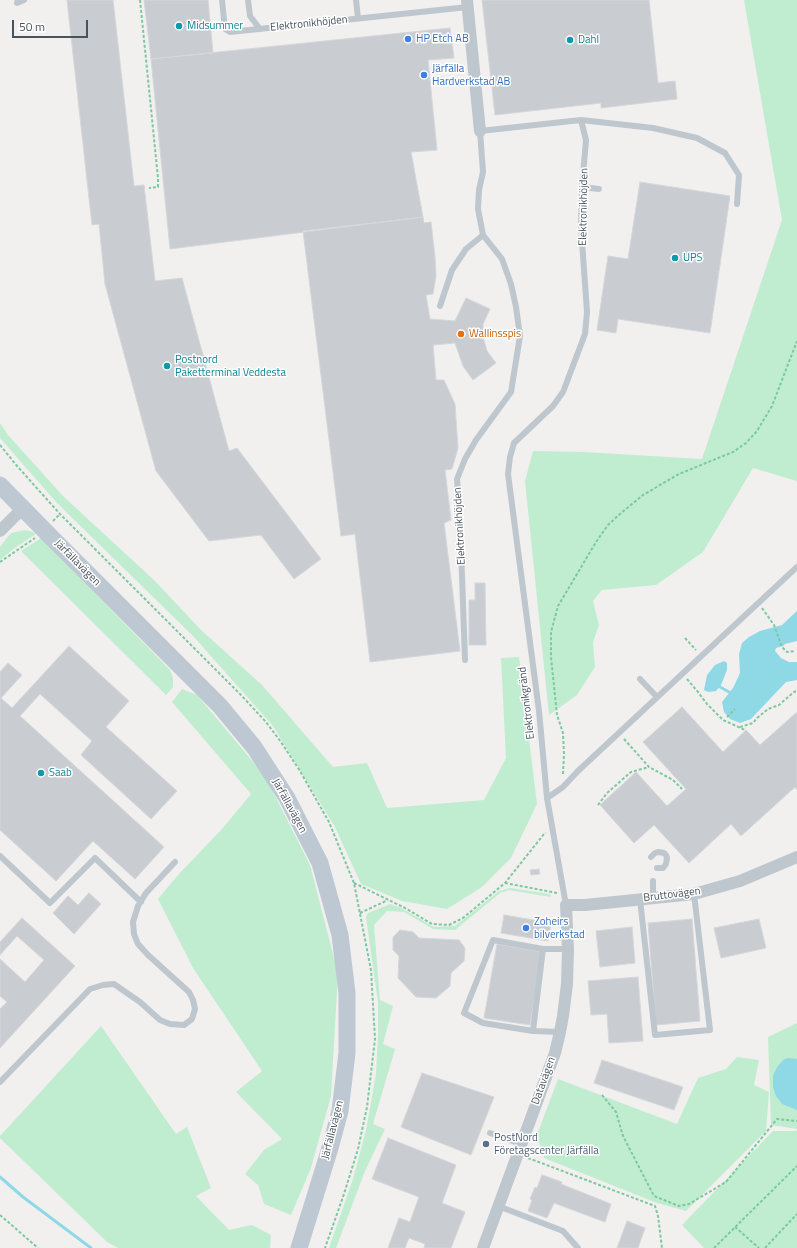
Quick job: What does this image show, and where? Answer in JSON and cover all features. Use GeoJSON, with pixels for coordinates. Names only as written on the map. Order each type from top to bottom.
{"type":"FeatureCollection","features":[{"type":"Feature","properties":{"kind":"street","name":"Elektronikhöjden"},"geometry":{"type":"LineString","coordinates":[[467,3],[480,131]]}},
{"type":"Feature","properties":{"kind":"street","name":"Järfällavägen"},"geometry":{"type":"LineString","coordinates":[[0,484],[220,706],[254,747],[287,798],[320,863],[340,935],[347,993],[347,1054],[340,1111],[299,1248]]}},
{"type":"Feature","properties":{"kind":"street"},"geometry":{"type":"LineString","coordinates":[[0,531],[23,508]]}},
{"type":"Feature","properties":{"kind":"street","name":"Bruttovägen"},"geometry":{"type":"LineString","coordinates":[[564,900],[640,899],[694,894],[740,881],[797,857]]}},
{"type":"Feature","properties":{"kind":"street","name":"Datavägen"},"geometry":{"type":"LineString","coordinates":[[483,1248],[555,1052],[560,1032],[567,984],[568,949],[564,900]]}},
{"type":"Feature","properties":{"kind":"street","name":"Järfällavägen"},"geometry":{"type":"LineString","coordinates":[[295,1248],[306,1224]]}},
{"type":"Feature","properties":{"kind":"lane"},"geometry":{"type":"LineString","coordinates":[[18,0],[17,3],[24,0]]}},
{"type":"Feature","properties":{"kind":"lane","name":"Elektronikhöjden"},"geometry":{"type":"LineString","coordinates":[[222,0],[224,29],[230,32],[358,18],[467,3]]}},
{"type":"Feature","properties":{"kind":"lane","name":"Elektronikhöjden"},"geometry":{"type":"LineString","coordinates":[[248,0],[250,16],[260,29]]}},
{"type":"Feature","properties":{"kind":"lane","name":"Elektronikhöjden"},"geometry":{"type":"LineString","coordinates":[[356,0],[358,18]]}},
{"type":"Feature","properties":{"kind":"lane"},"geometry":{"type":"LineString","coordinates":[[480,131],[581,120],[653,128],[697,138],[725,153],[739,175],[736,204]]}},
{"type":"Feature","properties":{"kind":"lane","name":"Elektronikhöjden"},"geometry":{"type":"LineString","coordinates":[[525,606],[508,474],[510,457],[514,443],[553,406],[563,392],[585,334],[587,312],[581,228],[582,187],[586,140],[581,120]]}},
{"type":"Feature","properties":{"kind":"lane","name":"Elektronikhöjden"},"geometry":{"type":"LineString","coordinates":[[465,660],[460,519],[457,479],[465,459],[476,440],[511,392],[520,336],[513,292],[502,259],[483,235],[478,209],[479,190],[483,172],[480,131]]}},
{"type":"Feature","properties":{"kind":"lane"},"geometry":{"type":"LineString","coordinates":[[582,187],[599,189]]}},
{"type":"Feature","properties":{"kind":"lane"},"geometry":{"type":"LineString","coordinates":[[440,306],[452,270],[466,249],[483,235]]}},
{"type":"Feature","properties":{"kind":"lane"},"geometry":{"type":"LineString","coordinates":[[547,798],[563,787],[618,733],[797,567]]}},
{"type":"Feature","properties":{"kind":"lane","name":"Elektronikgränd"},"geometry":{"type":"LineString","coordinates":[[525,606],[539,711],[547,798],[564,900]]}},
{"type":"Feature","properties":{"kind":"lane"},"geometry":{"type":"LineString","coordinates":[[640,679],[657,697]]}},
{"type":"Feature","properties":{"kind":"lane"},"geometry":{"type":"LineString","coordinates":[[651,857],[658,852],[666,855],[667,862],[660,868]]}},
{"type":"Feature","properties":{"kind":"lane"},"geometry":{"type":"LineString","coordinates":[[0,856],[50,903],[95,858],[141,902]]}},
{"type":"Feature","properties":{"kind":"lane"},"geometry":{"type":"LineString","coordinates":[[0,1082],[90,989],[103,985],[114,984],[140,1002],[160,1020],[170,1024],[184,1025],[192,1019],[195,1009],[189,992],[148,955],[138,944],[134,934],[133,922],[138,906],[146,893],[175,862]]}},
{"type":"Feature","properties":{"kind":"lane"},"geometry":{"type":"LineString","coordinates":[[653,881],[654,898]]}},
{"type":"Feature","properties":{"kind":"lane"},"geometry":{"type":"LineString","coordinates":[[640,899],[655,1035],[710,1030],[694,894]]}},
{"type":"Feature","properties":{"kind":"lane"},"geometry":{"type":"LineString","coordinates":[[560,1032],[533,1031],[483,1023],[464,1013],[493,940],[543,949],[568,949]]}},
{"type":"Feature","properties":{"kind":"lane"},"geometry":{"type":"LineString","coordinates":[[533,1031],[543,949]]}},
{"type":"Feature","properties":{"kind":"lane"},"geometry":{"type":"LineString","coordinates":[[490,1133],[519,1149]]}},
{"type":"Feature","properties":{"kind":"lane"},"geometry":{"type":"LineString","coordinates":[[498,1206],[563,1231],[578,1248]]}},
{"type":"Feature","properties":{"kind":"path"},"geometry":{"type":"LineString","coordinates":[[140,0],[158,178],[158,186],[148,188]]}},
{"type":"Feature","properties":{"kind":"path"},"geometry":{"type":"LineString","coordinates":[[563,787],[563,733],[557,715],[551,657],[551,632],[558,606],[596,542],[608,525],[621,513],[643,495],[679,474],[733,452],[746,443],[757,431],[772,406],[797,341]]}},
{"type":"Feature","properties":{"kind":"path"},"geometry":{"type":"LineString","coordinates":[[0,445],[20,471],[60,514],[230,683],[266,722],[300,771],[329,822],[354,883],[371,970],[375,1039],[367,1107],[358,1149],[325,1248]]}},
{"type":"Feature","properties":{"kind":"path"},"geometry":{"type":"LineString","coordinates":[[50,523],[60,514]]}},
{"type":"Feature","properties":{"kind":"path"},"geometry":{"type":"LineString","coordinates":[[0,562],[37,536]]}},
{"type":"Feature","properties":{"kind":"path"},"geometry":{"type":"LineString","coordinates":[[769,616],[782,647],[788,652],[794,651]]}},
{"type":"Feature","properties":{"kind":"path"},"geometry":{"type":"LineString","coordinates":[[685,638],[701,655]]}},
{"type":"Feature","properties":{"kind":"path"},"geometry":{"type":"LineString","coordinates":[[682,674],[722,720],[744,730]]}},
{"type":"Feature","properties":{"kind":"path"},"geometry":{"type":"LineString","coordinates":[[740,728],[753,723],[768,709],[779,705],[797,691]]}},
{"type":"Feature","properties":{"kind":"path"},"geometry":{"type":"LineString","coordinates":[[727,717],[735,709]]}},
{"type":"Feature","properties":{"kind":"path"},"geometry":{"type":"LineString","coordinates":[[618,733],[649,767],[673,780],[682,789]]}},
{"type":"Feature","properties":{"kind":"path"},"geometry":{"type":"LineString","coordinates":[[598,804],[607,792],[631,772],[649,767]]}},
{"type":"Feature","properties":{"kind":"path"},"geometry":{"type":"LineString","coordinates":[[354,883],[405,908],[432,924],[449,925],[463,918],[505,883],[544,834],[553,830]]}},
{"type":"Feature","properties":{"kind":"path"},"geometry":{"type":"LineString","coordinates":[[505,883],[564,900]]}},
{"type":"Feature","properties":{"kind":"path"},"geometry":{"type":"LineString","coordinates":[[360,913],[388,900]]}},
{"type":"Feature","properties":{"kind":"path"},"geometry":{"type":"LineString","coordinates":[[602,1095],[616,1112],[623,1136],[654,1196],[679,1206],[689,1204],[726,1182],[777,1119],[797,1121]]}},
{"type":"Feature","properties":{"kind":"path"},"geometry":{"type":"LineString","coordinates":[[519,1149],[655,1206],[658,1216],[662,1248]]}},
{"type":"Feature","properties":{"kind":"path"},"geometry":{"type":"LineString","coordinates":[[714,1248],[797,1166]]}},
{"type":"Feature","properties":{"kind":"path"},"geometry":{"type":"LineString","coordinates":[[765,1248],[797,1214]]}},
{"type":"Feature","properties":{"kind":"path"},"geometry":{"type":"LineString","coordinates":[[0,1215],[38,1248]]}},
{"type":"Feature","properties":{"kind":"path"},"geometry":{"type":"LineString","coordinates":[[735,1227],[759,1248]]}},
{"type":"Feature","properties":{"kind":"green space"},"geometry":{"type":"Polygon","coordinates":[[[744,0],[797,0],[797,481],[753,468],[703,552],[656,585],[602,590],[593,601],[599,625],[593,642],[595,667],[577,695],[549,715],[525,481],[533,451],[584,452],[702,459],[782,220],[744,0]]]}},
{"type":"Feature","properties":{"kind":"green space"},"geometry":{"type":"Polygon","coordinates":[[[0,423],[8,435],[63,496],[155,581],[201,630],[262,685],[333,767],[367,763],[387,808],[484,800],[506,758],[501,658],[519,657],[537,804],[511,858],[482,887],[447,909],[402,901],[361,884],[335,827],[273,726],[194,637],[57,503],[0,438],[0,423]]]}},
{"type":"Feature","properties":{"kind":"green space"},"geometry":{"type":"Polygon","coordinates":[[[25,530],[36,534],[0,560],[0,547],[11,533],[25,530]]]}},
{"type":"Feature","properties":{"kind":"green space"},"geometry":{"type":"Polygon","coordinates":[[[41,538],[170,670],[173,678],[173,687],[166,695],[21,551],[41,538]]]}},
{"type":"Feature","properties":{"kind":"green space"},"geometry":{"type":"Polygon","coordinates":[[[182,689],[197,695],[265,776],[310,865],[338,973],[331,1096],[311,1168],[291,1215],[264,1204],[258,1185],[245,1174],[264,1150],[282,1139],[236,1092],[262,1071],[193,968],[158,899],[178,875],[222,829],[251,794],[172,702],[182,689]]]}},
{"type":"Feature","properties":{"kind":"green space"},"geometry":{"type":"Polygon","coordinates":[[[510,888],[550,894],[551,897],[509,890],[500,893],[455,930],[433,929],[404,912],[387,911],[374,925],[380,1000],[393,1006],[383,1044],[395,1049],[373,1124],[385,1129],[365,1171],[336,1248],[329,1248],[353,1179],[366,1130],[376,1074],[378,1003],[366,917],[368,913],[390,904],[401,908],[434,927],[455,926],[499,891],[510,888]]]}},
{"type":"Feature","properties":{"kind":"green space"},"geometry":{"type":"Polygon","coordinates":[[[797,1023],[797,1129],[771,1125],[768,1037],[797,1023]]]}},
{"type":"Feature","properties":{"kind":"green space"},"geometry":{"type":"Polygon","coordinates":[[[101,1026],[176,1134],[187,1127],[211,1188],[196,1196],[229,1230],[252,1225],[271,1235],[270,1248],[118,1248],[107,1242],[0,1138],[0,1136],[101,1026]]]}},
{"type":"Feature","properties":{"kind":"green space"},"geometry":{"type":"Polygon","coordinates":[[[737,1057],[759,1060],[754,1085],[769,1092],[766,1131],[686,1211],[657,1203],[544,1158],[537,1135],[558,1079],[677,1124],[698,1078],[726,1069],[737,1057]]]}},
{"type":"Feature","properties":{"kind":"green space"},"geometry":{"type":"Polygon","coordinates":[[[773,1131],[797,1131],[797,1248],[704,1248],[682,1225],[773,1131]]]}},
{"type":"Feature","properties":{"kind":"water"},"geometry":{"type":"Polygon","coordinates":[[[797,611],[797,641],[776,648],[775,651],[781,658],[789,662],[797,662],[797,680],[786,682],[751,719],[740,723],[730,719],[724,712],[722,702],[733,688],[740,673],[739,654],[742,643],[760,631],[782,625],[797,611]]]}},
{"type":"Feature","properties":{"kind":"water"},"geometry":{"type":"Polygon","coordinates":[[[724,661],[727,663],[727,670],[721,685],[716,691],[708,692],[704,690],[707,675],[715,665],[724,661]]]}},
{"type":"Feature","properties":{"kind":"water"},"geometry":{"type":"Polygon","coordinates":[[[784,1059],[797,1059],[797,1110],[782,1104],[776,1096],[773,1087],[773,1076],[777,1067],[784,1059]]]}},
{"type":"Feature","properties":{"kind":"building","name":"Postnord Paketterminal Veddesta"},"geometry":{"type":"Polygon","coordinates":[[[67,0],[113,0],[134,186],[144,185],[155,281],[182,278],[229,451],[237,448],[321,559],[294,579],[261,535],[209,541],[156,471],[105,284],[99,224],[92,225],[67,0]]]}},
{"type":"Feature","properties":{"kind":"building","name":"Midsummer"},"geometry":{"type":"Polygon","coordinates":[[[144,0],[208,0],[213,53],[151,59],[144,0]]]}},
{"type":"Feature","properties":{"kind":"building","name":"Dahl"},"geometry":{"type":"Polygon","coordinates":[[[482,0],[649,0],[658,83],[675,81],[677,99],[601,108],[601,103],[495,115],[482,0]]]}},
{"type":"Feature","properties":{"kind":"building"},"geometry":{"type":"Polygon","coordinates":[[[450,28],[454,58],[428,60],[437,150],[411,152],[423,217],[170,249],[151,59],[450,28]]]}},
{"type":"Feature","properties":{"kind":"building","name":"UPS"},"geometry":{"type":"Polygon","coordinates":[[[640,182],[730,196],[710,333],[618,319],[616,333],[597,330],[608,256],[628,259],[640,182]]]}},
{"type":"Feature","properties":{"kind":"building"},"geometry":{"type":"Polygon","coordinates":[[[423,217],[424,223],[431,222],[435,257],[436,276],[433,294],[426,295],[430,319],[455,321],[466,298],[490,309],[483,324],[483,337],[487,351],[496,363],[473,380],[463,366],[455,343],[433,345],[436,380],[444,380],[455,404],[458,448],[452,469],[445,470],[451,520],[444,523],[460,651],[370,662],[355,534],[341,536],[303,231],[423,217]]]}},
{"type":"Feature","properties":{"kind":"building"},"geometry":{"type":"Polygon","coordinates":[[[475,583],[485,583],[486,645],[469,645],[469,600],[475,600],[475,583]]]}},
{"type":"Feature","properties":{"kind":"building","name":"Saab"},"geometry":{"type":"Polygon","coordinates":[[[69,646],[129,701],[106,727],[177,791],[151,819],[81,755],[92,741],[40,694],[20,716],[164,847],[135,879],[93,841],[56,881],[0,830],[0,672],[8,663],[22,675],[1,698],[12,708],[69,646]]]}},
{"type":"Feature","properties":{"kind":"building"},"geometry":{"type":"Polygon","coordinates":[[[682,707],[723,752],[746,730],[760,745],[797,712],[797,790],[795,787],[741,836],[731,824],[689,863],[654,825],[634,843],[600,805],[636,772],[667,806],[686,789],[643,742],[682,707]]]}},
{"type":"Feature","properties":{"kind":"building"},"geometry":{"type":"Polygon","coordinates":[[[539,869],[540,874],[531,875],[530,870],[539,869]]]}},
{"type":"Feature","properties":{"kind":"building"},"geometry":{"type":"Polygon","coordinates":[[[89,893],[101,904],[74,934],[53,913],[68,896],[78,905],[89,893]]]}},
{"type":"Feature","properties":{"kind":"building","name":"Zoheirs bilverkstad"},"geometry":{"type":"Polygon","coordinates":[[[504,915],[551,923],[548,941],[501,933],[504,915]]]}},
{"type":"Feature","properties":{"kind":"building"},"geometry":{"type":"Polygon","coordinates":[[[22,918],[75,966],[0,1048],[0,1009],[7,1002],[0,996],[0,959],[25,982],[44,960],[17,936],[0,955],[0,942],[22,918]]]}},
{"type":"Feature","properties":{"kind":"building"},"geometry":{"type":"Polygon","coordinates":[[[692,919],[700,1021],[656,1025],[648,923],[692,919]]]}},
{"type":"Feature","properties":{"kind":"building"},"geometry":{"type":"Polygon","coordinates":[[[759,919],[766,948],[721,958],[714,928],[759,919]]]}},
{"type":"Feature","properties":{"kind":"building"},"geometry":{"type":"Polygon","coordinates":[[[632,927],[635,963],[600,967],[596,931],[632,927]]]}},
{"type":"Feature","properties":{"kind":"building"},"geometry":{"type":"Polygon","coordinates":[[[400,930],[413,932],[419,938],[459,940],[465,948],[464,961],[451,973],[450,986],[436,998],[416,997],[398,978],[399,956],[393,950],[393,937],[400,930]]]}},
{"type":"Feature","properties":{"kind":"building"},"geometry":{"type":"Polygon","coordinates":[[[497,944],[542,952],[530,1025],[484,1018],[497,944]]]}},
{"type":"Feature","properties":{"kind":"building"},"geometry":{"type":"Polygon","coordinates":[[[638,977],[643,1041],[609,1043],[607,1014],[591,1015],[588,981],[638,977]]]}},
{"type":"Feature","properties":{"kind":"building"},"geometry":{"type":"Polygon","coordinates":[[[602,1060],[683,1087],[674,1110],[594,1083],[602,1060]]]}},
{"type":"Feature","properties":{"kind":"building"},"geometry":{"type":"Polygon","coordinates":[[[422,1073],[494,1097],[471,1155],[401,1127],[422,1073]]]}},
{"type":"Feature","properties":{"kind":"building"},"geometry":{"type":"Polygon","coordinates":[[[388,1138],[456,1165],[442,1203],[465,1212],[451,1248],[424,1248],[425,1244],[409,1238],[405,1248],[388,1248],[399,1218],[410,1222],[419,1197],[372,1179],[388,1138]]]}},
{"type":"Feature","properties":{"kind":"building"},"geometry":{"type":"Polygon","coordinates":[[[542,1175],[562,1182],[561,1184],[611,1204],[605,1222],[554,1203],[547,1218],[528,1211],[532,1200],[530,1199],[535,1187],[537,1188],[542,1175]]]}},
{"type":"Feature","properties":{"kind":"building"},"geometry":{"type":"Polygon","coordinates":[[[627,1221],[645,1228],[638,1248],[617,1248],[627,1221]]]}},
{"type":"Feature","properties":{"kind":"waterway"},"geometry":{"type":"LineString","coordinates":[[720,687],[729,692]]}},
{"type":"Feature","properties":{"kind":"waterway"},"geometry":{"type":"LineString","coordinates":[[0,1177],[23,1197],[91,1248]]}},
{"type":"Feature","properties":{"kind":"place","name":"Midsummer"},"geometry":{"type":"Point","coordinates":[179,26]}},
{"type":"Feature","properties":{"kind":"place","name":"HP Etch AB"},"geometry":{"type":"Point","coordinates":[408,39]}},
{"type":"Feature","properties":{"kind":"place","name":"Dahl"},"geometry":{"type":"Point","coordinates":[570,40]}},
{"type":"Feature","properties":{"kind":"place","name":"Järfälla Hardverkstad AB"},"geometry":{"type":"Point","coordinates":[424,75]}},
{"type":"Feature","properties":{"kind":"place","name":"UPS"},"geometry":{"type":"Point","coordinates":[675,258]}},
{"type":"Feature","properties":{"kind":"place","name":"Wallinsspis"},"geometry":{"type":"Point","coordinates":[461,334]}},
{"type":"Feature","properties":{"kind":"place","name":"Postnord Paketterminal Veddesta"},"geometry":{"type":"Point","coordinates":[167,366]}},
{"type":"Feature","properties":{"kind":"place","name":"Saab"},"geometry":{"type":"Point","coordinates":[41,773]}},
{"type":"Feature","properties":{"kind":"place","name":"Zoheirs bilverkstad"},"geometry":{"type":"Point","coordinates":[526,928]}},
{"type":"Feature","properties":{"kind":"place","name":"PostNord Företagscenter Järfälla"},"geometry":{"type":"Point","coordinates":[486,1144]}}]}
